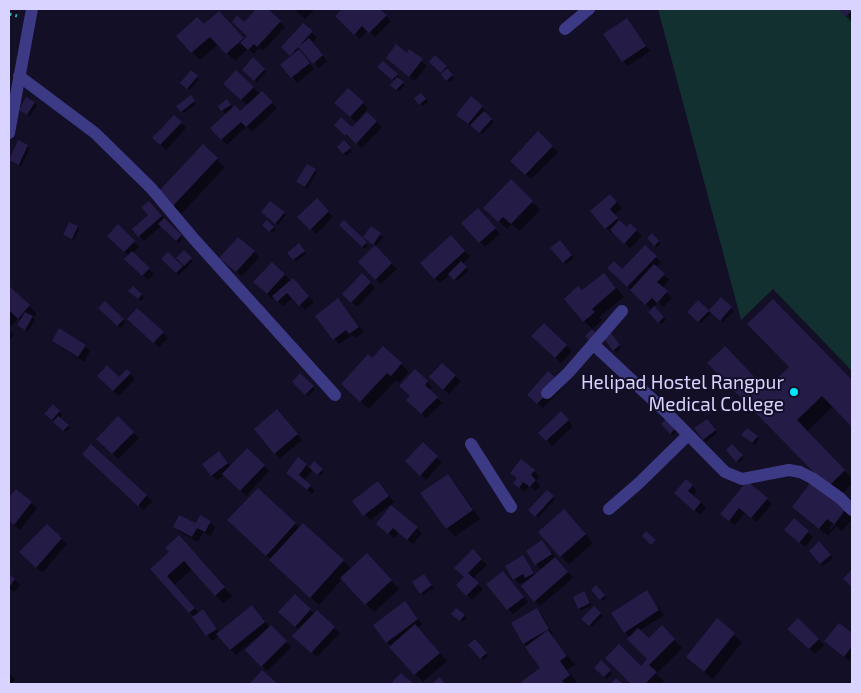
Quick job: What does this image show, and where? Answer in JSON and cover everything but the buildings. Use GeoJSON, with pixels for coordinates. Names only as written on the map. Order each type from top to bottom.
{"type":"FeatureCollection","features":[{"type":"Feature","properties":{"kind":"street"},"geometry":{"type":"LineString","coordinates":[[9,133],[32,9]]}},
{"type":"Feature","properties":{"kind":"street"},"geometry":{"type":"LineString","coordinates":[[565,29],[589,9]]}},
{"type":"Feature","properties":{"kind":"street"},"geometry":{"type":"LineString","coordinates":[[19,76],[95,133],[151,188],[194,239],[335,395]]}},
{"type":"Feature","properties":{"kind":"street"},"geometry":{"type":"LineString","coordinates":[[547,393],[569,372],[622,311]]}},
{"type":"Feature","properties":{"kind":"street"},"geometry":{"type":"LineString","coordinates":[[593,344],[666,412],[725,472],[733,477],[742,479],[789,470],[800,472],[812,478],[840,498],[852,510]]}},
{"type":"Feature","properties":{"kind":"street"},"geometry":{"type":"LineString","coordinates":[[609,509],[639,484],[688,435]]}},
{"type":"Feature","properties":{"kind":"street"},"geometry":{"type":"LineString","coordinates":[[471,444],[511,507]]}},
{"type":"Feature","properties":{"kind":"path"},"geometry":{"type":"LineString","coordinates":[[9,14],[15,15]]}},
{"type":"Feature","properties":{"kind":"green space"},"geometry":{"type":"Polygon","coordinates":[[[658,9],[844,9],[852,21],[852,371],[773,289],[741,320],[658,9]]]}},
{"type":"Feature","properties":{"kind":"place","name":"Helipad Hostel Rangpur Medical College"},"geometry":{"type":"Point","coordinates":[794,392]}}]}
